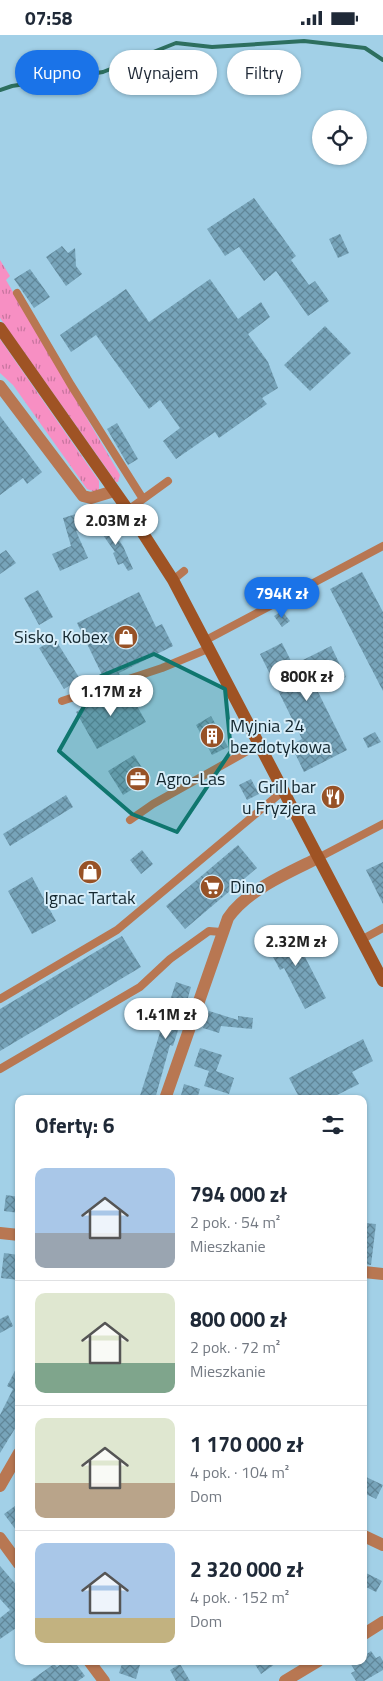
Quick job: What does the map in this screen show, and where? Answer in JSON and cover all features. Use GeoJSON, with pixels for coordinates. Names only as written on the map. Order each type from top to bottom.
{"type":"FeatureCollection","features":[{"type":"Feature","properties":{"kind":"main road"},"geometry":{"type":"LineString","coordinates":[[0,328],[128,510],[173,579],[383,981]]}},
{"type":"Feature","properties":{"kind":"street"},"geometry":{"type":"LineString","coordinates":[[0,386],[83,496],[91,498],[114,491]]}},
{"type":"Feature","properties":{"kind":"street"},"geometry":{"type":"LineString","coordinates":[[167,1095],[221,933],[235,908],[248,898],[318,858]]}},
{"type":"Feature","properties":{"kind":"street"},"geometry":{"type":"LineString","coordinates":[[0,1233],[15,1235]]}},
{"type":"Feature","properties":{"kind":"street"},"geometry":{"type":"LineString","coordinates":[[367,1272],[383,1274]]}},
{"type":"Feature","properties":{"kind":"street"},"geometry":{"type":"LineString","coordinates":[[0,1486],[15,1460]]}},
{"type":"Feature","properties":{"kind":"street"},"geometry":{"type":"LineString","coordinates":[[367,1537],[383,1545]]}},
{"type":"Feature","properties":{"kind":"street"},"geometry":{"type":"LineString","coordinates":[[0,1538],[15,1559]]}},
{"type":"Feature","properties":{"kind":"street"},"geometry":{"type":"LineString","coordinates":[[367,1632],[383,1622]]}},
{"type":"Feature","properties":{"kind":"street"},"geometry":{"type":"LineString","coordinates":[[92,1665],[104,1681]]}},
{"type":"Feature","properties":{"kind":"street"},"geometry":{"type":"LineString","coordinates":[[284,1681],[311,1665]]}},
{"type":"Feature","properties":{"kind":"lane"},"geometry":{"type":"LineString","coordinates":[[17,293],[143,499]]}},
{"type":"Feature","properties":{"kind":"lane"},"geometry":{"type":"LineString","coordinates":[[128,510],[168,481]]}},
{"type":"Feature","properties":{"kind":"lane"},"geometry":{"type":"LineString","coordinates":[[62,701],[162,668],[383,546]]}},
{"type":"Feature","properties":{"kind":"lane"},"geometry":{"type":"LineString","coordinates":[[173,579],[184,571]]}},
{"type":"Feature","properties":{"kind":"lane"},"geometry":{"type":"LineString","coordinates":[[130,820],[153,804],[260,744]]}},
{"type":"Feature","properties":{"kind":"lane"},"geometry":{"type":"LineString","coordinates":[[0,999],[117,930],[283,791]]}},
{"type":"Feature","properties":{"kind":"lane"},"geometry":{"type":"LineString","coordinates":[[318,858],[383,825]]}},
{"type":"Feature","properties":{"kind":"lane"},"geometry":{"type":"LineString","coordinates":[[361,940],[383,928]]}},
{"type":"Feature","properties":{"kind":"lane"},"geometry":{"type":"LineString","coordinates":[[0,1069],[140,987],[170,959],[209,931],[221,933]]}},
{"type":"Feature","properties":{"kind":"highlighted area"},"geometry":{"type":"Polygon","coordinates":[[[154,654],[225,689],[231,751],[177,832],[132,814],[59,751],[101,676],[154,654]]]}},
{"type":"Feature","properties":{"kind":"green space"},"geometry":{"type":"Polygon","coordinates":[[[0,260],[10,276],[6,280],[120,475],[118,482],[116,482],[0,318],[0,260]]]}},
{"type":"Feature","properties":{"kind":"green space"},"geometry":{"type":"Polygon","coordinates":[[[0,339],[99,481],[99,489],[96,492],[87,489],[13,385],[0,373],[0,339]]]}},
{"type":"Feature","properties":{"kind":"building"},"geometry":{"type":"Polygon","coordinates":[[[254,198],[296,256],[291,260],[309,285],[315,281],[329,301],[308,316],[276,271],[264,281],[239,247],[225,256],[207,229],[254,198]]]}},
{"type":"Feature","properties":{"kind":"building"},"geometry":{"type":"Polygon","coordinates":[[[340,234],[349,253],[338,258],[329,239],[340,234]]]}},
{"type":"Feature","properties":{"kind":"building"},"geometry":{"type":"Polygon","coordinates":[[[62,246],[68,253],[75,248],[76,266],[82,274],[66,286],[46,257],[62,246]]]}},
{"type":"Feature","properties":{"kind":"building"},"geometry":{"type":"Polygon","coordinates":[[[30,269],[50,297],[34,308],[14,279],[30,269]]]}},
{"type":"Feature","properties":{"kind":"building"},"geometry":{"type":"Polygon","coordinates":[[[210,279],[238,319],[261,302],[270,317],[248,334],[268,362],[278,388],[262,398],[267,404],[219,438],[215,432],[176,459],[163,441],[180,428],[160,400],[149,409],[96,335],[71,352],[60,335],[126,289],[149,322],[210,279]]]}},
{"type":"Feature","properties":{"kind":"building"},"geometry":{"type":"Polygon","coordinates":[[[325,326],[351,353],[310,391],[284,365],[325,326]]]}},
{"type":"Feature","properties":{"kind":"building"},"geometry":{"type":"Polygon","coordinates":[[[0,416],[42,472],[27,484],[23,478],[0,495],[0,416]]]}},
{"type":"Feature","properties":{"kind":"building"},"geometry":{"type":"Polygon","coordinates":[[[117,423],[138,459],[128,465],[107,429],[117,423]]]}},
{"type":"Feature","properties":{"kind":"building"},"geometry":{"type":"Polygon","coordinates":[[[95,508],[100,523],[76,531],[88,558],[60,571],[52,554],[71,546],[63,518],[95,508]]]}},
{"type":"Feature","properties":{"kind":"building"},"geometry":{"type":"Polygon","coordinates":[[[106,522],[123,546],[133,569],[128,571],[123,563],[118,565],[113,553],[115,552],[98,528],[106,522]]]}},
{"type":"Feature","properties":{"kind":"building"},"geometry":{"type":"Polygon","coordinates":[[[6,550],[16,563],[0,574],[0,554],[6,550]]]}},
{"type":"Feature","properties":{"kind":"building"},"geometry":{"type":"Polygon","coordinates":[[[362,572],[383,612],[383,691],[330,589],[362,572]]]}},
{"type":"Feature","properties":{"kind":"building"},"geometry":{"type":"Polygon","coordinates":[[[38,590],[53,617],[39,625],[24,598],[38,590]]]}},
{"type":"Feature","properties":{"kind":"building","name":"Sisko, Kobex"},"geometry":{"type":"Polygon","coordinates":[[[139,592],[156,627],[162,624],[173,646],[119,673],[120,676],[105,681],[77,623],[139,592]]]}},
{"type":"Feature","properties":{"kind":"building"},"geometry":{"type":"Polygon","coordinates":[[[282,611],[290,621],[282,627],[274,616],[282,611]]]}},
{"type":"Feature","properties":{"kind":"building"},"geometry":{"type":"Polygon","coordinates":[[[55,639],[80,679],[64,689],[39,648],[55,639]]]}},
{"type":"Feature","properties":{"kind":"building"},"geometry":{"type":"Polygon","coordinates":[[[282,643],[293,665],[331,646],[346,677],[334,683],[329,674],[313,682],[347,750],[304,772],[291,745],[302,739],[260,654],[282,643]]]}},
{"type":"Feature","properties":{"kind":"building"},"geometry":{"type":"Polygon","coordinates":[[[126,686],[146,722],[97,749],[76,712],[110,691],[126,686]]]}},
{"type":"Feature","properties":{"kind":"building","name":"Myjnia 24 bezdotykowa"},"geometry":{"type":"Polygon","coordinates":[[[211,716],[228,747],[212,755],[196,725],[211,716]]]}},
{"type":"Feature","properties":{"kind":"building"},"geometry":{"type":"Polygon","coordinates":[[[375,732],[381,742],[368,748],[363,738],[375,732]]]}},
{"type":"Feature","properties":{"kind":"building"},"geometry":{"type":"Polygon","coordinates":[[[134,755],[149,779],[123,795],[108,771],[134,755]]]}},
{"type":"Feature","properties":{"kind":"building"},"geometry":{"type":"Polygon","coordinates":[[[251,779],[259,794],[247,800],[239,785],[251,779]]]}},
{"type":"Feature","properties":{"kind":"building"},"geometry":{"type":"Polygon","coordinates":[[[66,795],[73,807],[10,846],[3,834],[66,795]]]}},
{"type":"Feature","properties":{"kind":"building","name":"Dino"},"geometry":{"type":"Polygon","coordinates":[[[238,845],[257,868],[185,929],[166,906],[238,845]]]}},
{"type":"Feature","properties":{"kind":"building"},"geometry":{"type":"Polygon","coordinates":[[[142,850],[153,864],[141,874],[130,860],[142,850]]]}},
{"type":"Feature","properties":{"kind":"building"},"geometry":{"type":"Polygon","coordinates":[[[383,862],[383,904],[366,870],[383,862]]]}},
{"type":"Feature","properties":{"kind":"building"},"geometry":{"type":"Polygon","coordinates":[[[32,877],[56,921],[32,934],[8,891],[32,877]]]}},
{"type":"Feature","properties":{"kind":"building"},"geometry":{"type":"Polygon","coordinates":[[[284,928],[295,948],[307,942],[313,953],[305,957],[326,998],[305,1009],[284,968],[280,970],[263,938],[284,928]]]}},
{"type":"Feature","properties":{"kind":"building"},"geometry":{"type":"Polygon","coordinates":[[[122,936],[141,967],[0,1051],[0,1009],[122,936]]]}},
{"type":"Feature","properties":{"kind":"building"},"geometry":{"type":"Polygon","coordinates":[[[176,982],[191,987],[173,1046],[170,1045],[156,1095],[140,1095],[176,982]]]}},
{"type":"Feature","properties":{"kind":"building"},"geometry":{"type":"Polygon","coordinates":[[[154,999],[160,1008],[146,1016],[141,1007],[154,999]]]}},
{"type":"Feature","properties":{"kind":"building"},"geometry":{"type":"Polygon","coordinates":[[[209,1011],[238,1020],[238,1016],[253,1018],[252,1029],[221,1026],[219,1033],[203,1028],[209,1011]]]}},
{"type":"Feature","properties":{"kind":"building"},"geometry":{"type":"Polygon","coordinates":[[[363,1039],[373,1061],[352,1072],[359,1084],[337,1095],[298,1095],[289,1078],[363,1039]]]}},
{"type":"Feature","properties":{"kind":"building"},"geometry":{"type":"Polygon","coordinates":[[[200,1048],[222,1055],[216,1071],[234,1078],[229,1094],[204,1086],[209,1071],[194,1066],[200,1048]]]}},
{"type":"Feature","properties":{"kind":"building"},"geometry":{"type":"Polygon","coordinates":[[[184,1084],[200,1089],[198,1095],[181,1095],[184,1084]]]}},
{"type":"Feature","properties":{"kind":"building"},"geometry":{"type":"Polygon","coordinates":[[[6,1195],[15,1196],[15,1212],[4,1211],[6,1195]]]}},
{"type":"Feature","properties":{"kind":"building"},"geometry":{"type":"Polygon","coordinates":[[[367,1223],[376,1224],[371,1265],[367,1264],[367,1223]]]}},
{"type":"Feature","properties":{"kind":"building"},"geometry":{"type":"Polygon","coordinates":[[[4,1253],[15,1254],[15,1280],[1,1278],[4,1253]]]}},
{"type":"Feature","properties":{"kind":"building"},"geometry":{"type":"Polygon","coordinates":[[[8,1315],[13,1326],[0,1333],[0,1319],[8,1315]]]}},
{"type":"Feature","properties":{"kind":"building"},"geometry":{"type":"Polygon","coordinates":[[[15,1371],[15,1429],[0,1453],[0,1415],[13,1389],[7,1386],[15,1371]]]}},
{"type":"Feature","properties":{"kind":"building"},"geometry":{"type":"Polygon","coordinates":[[[367,1477],[383,1485],[376,1499],[367,1494],[367,1477]]]}},
{"type":"Feature","properties":{"kind":"building"},"geometry":{"type":"Polygon","coordinates":[[[15,1506],[15,1529],[4,1514],[15,1506]]]}},
{"type":"Feature","properties":{"kind":"building"},"geometry":{"type":"Polygon","coordinates":[[[0,1566],[15,1583],[15,1629],[0,1639],[0,1618],[10,1610],[0,1599],[0,1566]]]}},
{"type":"Feature","properties":{"kind":"building"},"geometry":{"type":"Polygon","coordinates":[[[367,1574],[382,1581],[376,1592],[367,1588],[367,1574]]]}},
{"type":"Feature","properties":{"kind":"building"},"geometry":{"type":"Polygon","coordinates":[[[371,1651],[376,1658],[380,1656],[383,1661],[383,1670],[364,1681],[356,1681],[351,1673],[355,1671],[351,1665],[367,1665],[367,1654],[371,1651]]]}},
{"type":"Feature","properties":{"kind":"building"},"geometry":{"type":"Polygon","coordinates":[[[53,1665],[57,1667],[60,1665],[77,1665],[85,1676],[78,1681],[30,1681],[53,1665]]]}},
{"type":"Feature","properties":{"kind":"building"},"geometry":{"type":"Polygon","coordinates":[[[122,1665],[140,1665],[136,1679],[119,1673],[122,1665]]]}},
{"type":"Feature","properties":{"kind":"building"},"geometry":{"type":"Polygon","coordinates":[[[181,1665],[190,1681],[176,1681],[170,1670],[181,1665]]]}},
{"type":"Feature","properties":{"kind":"building"},"geometry":{"type":"Polygon","coordinates":[[[255,1665],[273,1665],[261,1674],[255,1665]]]}},
{"type":"Feature","properties":{"kind":"waterway"},"geometry":{"type":"LineString","coordinates":[[0,90],[12,86],[103,72],[176,43],[212,47],[304,41],[365,48],[383,60]]}},
{"type":"Feature","properties":{"kind":"place","name":"Sisko, Kobex"},"geometry":{"type":"Point","coordinates":[126,637]}},
{"type":"Feature","properties":{"kind":"place","name":"Myjnia 24 bezdotykowa"},"geometry":{"type":"Point","coordinates":[212,736]}},
{"type":"Feature","properties":{"kind":"place","name":"Agro-Las"},"geometry":{"type":"Point","coordinates":[138,779]}},
{"type":"Feature","properties":{"kind":"place","name":"Grill bar u Fryzjera"},"geometry":{"type":"Point","coordinates":[333,797]}},
{"type":"Feature","properties":{"kind":"place","name":"Ignac Tartak"},"geometry":{"type":"Point","coordinates":[90,872]}},
{"type":"Feature","properties":{"kind":"place","name":"Dino"},"geometry":{"type":"Point","coordinates":[212,887]}}]}
